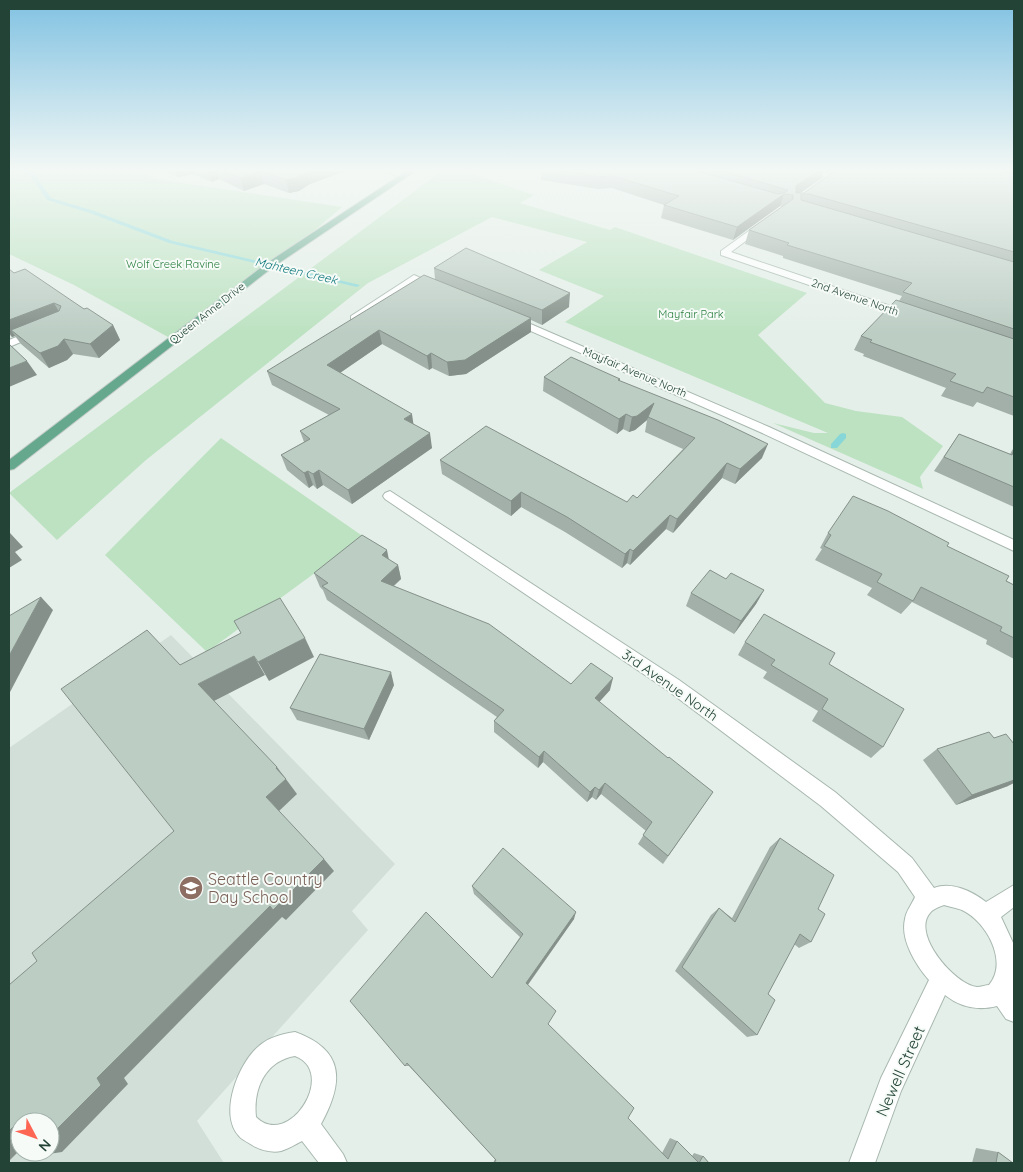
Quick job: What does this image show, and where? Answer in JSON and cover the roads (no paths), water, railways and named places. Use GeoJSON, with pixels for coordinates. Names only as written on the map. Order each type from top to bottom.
{"type":"FeatureCollection","features":[{"type":"Feature","properties":{"kind":"main road","name":"Queen Anne Drive"},"geometry":{"type":"LineString","coordinates":[[9,466],[270,265],[330,225]]}},
{"type":"Feature","properties":{"kind":"street","name":"2nd Avenue North"},"geometry":{"type":"LineString","coordinates":[[764,225],[724,253],[920,319]]}},
{"type":"Feature","properties":{"kind":"street"},"geometry":{"type":"LineString","coordinates":[[345,325],[414,278],[441,290]]}},
{"type":"Feature","properties":{"kind":"street","name":"Mayfair Avenue North"},"geometry":{"type":"LineString","coordinates":[[504,316],[661,382],[918,499],[1014,546]]}},
{"type":"Feature","properties":{"kind":"street"},"geometry":{"type":"LineString","coordinates":[[9,344],[45,329]]}},
{"type":"Feature","properties":{"kind":"street","name":"3rd Avenue North"},"geometry":{"type":"LineString","coordinates":[[390,496],[673,685],[828,799],[905,865],[929,899]]}},
{"type":"Feature","properties":{"kind":"street"},"geometry":{"type":"LineString","coordinates":[[986,914],[1014,895]]}},
{"type":"Feature","properties":{"kind":"street"},"geometry":{"type":"LineString","coordinates":[[944,896],[958,897],[986,914],[999,928],[1008,944],[1013,962],[1012,978],[1004,990],[992,997],[976,997],[958,991],[941,979],[927,963],[919,946],[915,930],[916,916],[922,905],[929,899],[944,896]]}},
{"type":"Feature","properties":{"kind":"street","name":"Newell Street"},"geometry":{"type":"LineString","coordinates":[[862,1163],[890,1087],[941,979]]}},
{"type":"Feature","properties":{"kind":"street"},"geometry":{"type":"LineString","coordinates":[[1000,992],[1014,1011]]}},
{"type":"Feature","properties":{"kind":"street"},"geometry":{"type":"LineString","coordinates":[[309,1129],[334,1163]]}},
{"type":"Feature","properties":{"kind":"waterway","name":"Mahteen Creek"},"geometry":{"type":"LineString","coordinates":[[125,225],[171,242],[357,285]]}},
{"type":"Feature","properties":{"kind":"waterway"},"geometry":{"type":"LineString","coordinates":[[834,446],[843,436]]}},
{"type":"Feature","properties":{"kind":"place","name":"Seattle Country Day School"},"geometry":{"type":"Point","coordinates":[191,888]}},
{"type":"Feature","properties":{"kind":"park label","name":"Wolf Creek Ravine"},"geometry":{"type":"Point","coordinates":[173,264]}},
{"type":"Feature","properties":{"kind":"park label","name":"Mayfair Park"},"geometry":{"type":"Point","coordinates":[691,314]}}]}
